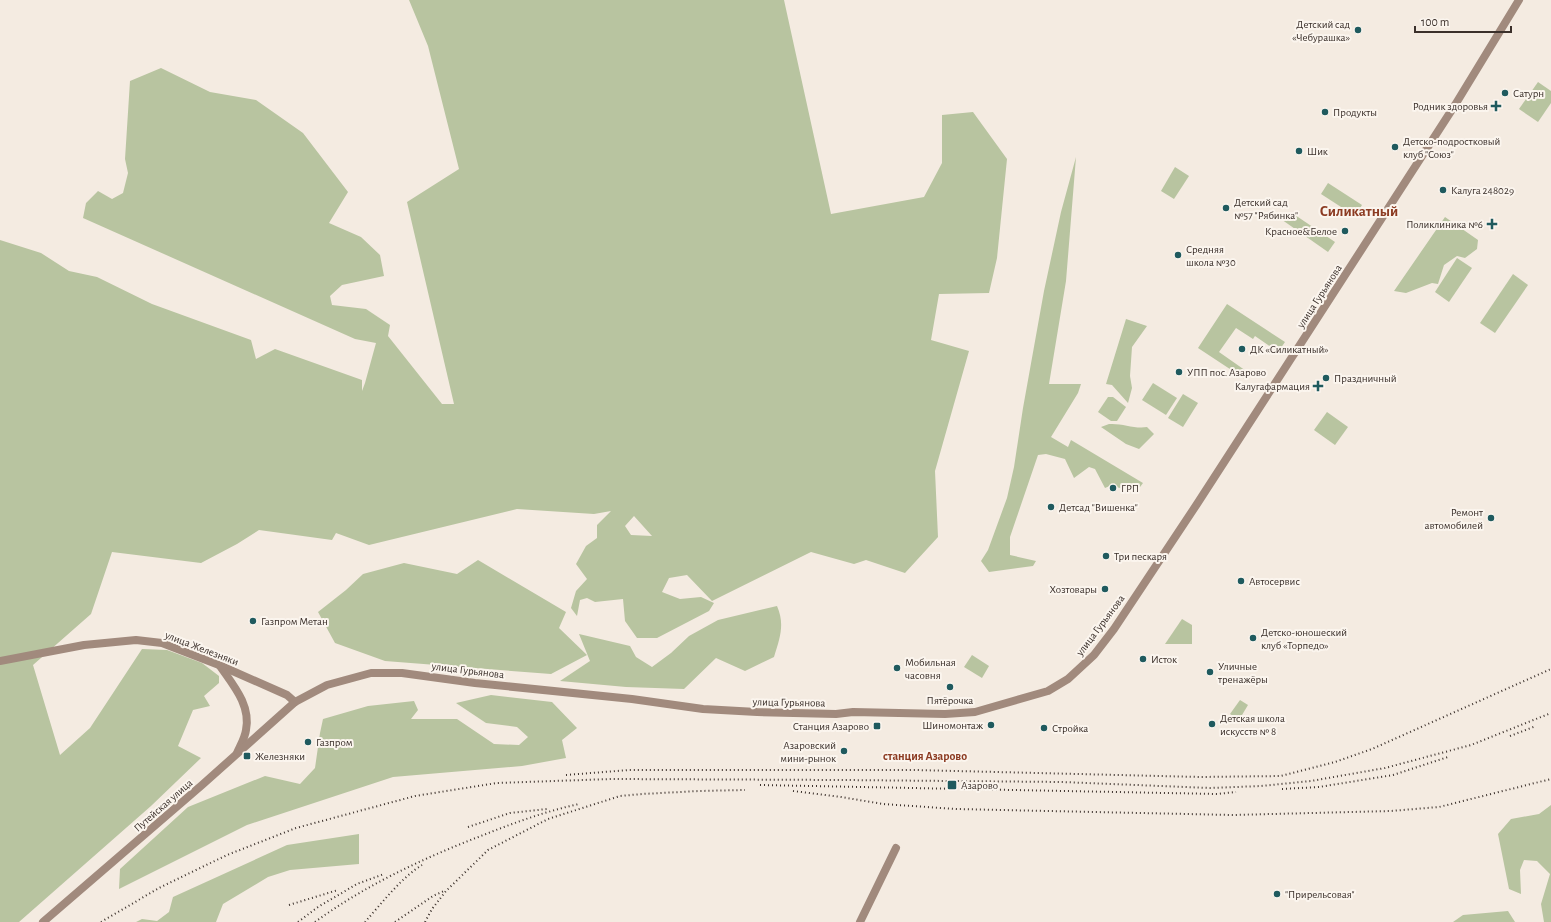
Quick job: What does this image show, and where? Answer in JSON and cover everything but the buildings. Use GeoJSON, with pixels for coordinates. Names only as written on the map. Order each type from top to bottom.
{"type":"FeatureCollection","features":[{"type":"Feature","properties":{"kind":"street","name":"улица Гурьянова"},"geometry":{"type":"LineString","coordinates":[[295,702],[327,685],[371,673],[402,672],[475,683],[632,699],[703,709],[757,712],[964,713],[982,710],[1048,691],[1068,679],[1083,666],[1094,655],[1114,629],[1280,378],[1455,105],[1519,0]]}},
{"type":"Feature","properties":{"kind":"street","name":"улица Железняки"},"geometry":{"type":"LineString","coordinates":[[0,661],[84,645],[136,640],[162,643],[219,665],[287,695],[295,702]]}},
{"type":"Feature","properties":{"kind":"street"},"geometry":{"type":"LineString","coordinates":[[219,665],[239,694],[246,709],[246,732],[236,756]]}},
{"type":"Feature","properties":{"kind":"street","name":"Путейская улица"},"geometry":{"type":"LineString","coordinates":[[43,922],[236,756],[295,702]]}},
{"type":"Feature","properties":{"kind":"street"},"geometry":{"type":"LineString","coordinates":[[860,922],[896,848]]}},
{"type":"Feature","properties":{"kind":"green space"},"geometry":{"type":"Polygon","coordinates":[[[409,0],[784,0],[831,214],[924,197],[942,163],[942,115],[973,112],[1007,159],[997,258],[989,293],[939,294],[931,340],[969,351],[935,471],[938,537],[905,573],[866,560],[854,564],[811,552],[712,601],[687,575],[669,578],[662,592],[680,599],[701,597],[714,603],[709,611],[657,638],[637,638],[625,621],[623,599],[595,602],[587,598],[580,600],[577,616],[571,608],[576,591],[587,579],[576,564],[586,546],[597,538],[597,525],[611,511],[594,514],[517,509],[369,545],[336,533],[332,540],[259,530],[237,544],[201,563],[112,552],[91,614],[33,665],[60,755],[90,728],[142,649],[167,650],[202,663],[219,676],[219,683],[204,696],[210,706],[193,710],[178,746],[201,758],[151,806],[19,922],[0,922],[0,240],[41,253],[69,271],[97,277],[152,304],[251,340],[256,359],[275,349],[362,380],[362,391],[376,343],[355,339],[83,218],[86,203],[98,191],[112,199],[123,193],[128,173],[125,159],[130,81],[161,68],[210,92],[256,100],[303,133],[348,192],[329,223],[361,237],[380,255],[384,276],[342,285],[330,296],[332,305],[366,309],[390,325],[388,336],[442,404],[454,404],[407,202],[459,169],[428,46],[409,0]],[[634,516],[625,526],[631,535],[652,536],[634,516]]]}},
{"type":"Feature","properties":{"kind":"green space"},"geometry":{"type":"Polygon","coordinates":[[[1538,82],[1551,91],[1551,103],[1538,122],[1519,109],[1538,82]]]}},
{"type":"Feature","properties":{"kind":"green space"},"geometry":{"type":"Polygon","coordinates":[[[1076,157],[1066,281],[1049,384],[1081,384],[1078,393],[1051,437],[1068,447],[1071,440],[1143,483],[1140,487],[1122,488],[1112,485],[1105,488],[1095,469],[1089,467],[1074,478],[1065,459],[1046,454],[1038,455],[1010,537],[1010,555],[1036,561],[1033,566],[989,572],[981,561],[988,550],[1007,498],[1014,467],[1044,291],[1061,212],[1076,157]]]}},
{"type":"Feature","properties":{"kind":"green space"},"geometry":{"type":"Polygon","coordinates":[[[1175,167],[1189,176],[1174,199],[1161,191],[1175,167]]]}},
{"type":"Feature","properties":{"kind":"green space"},"geometry":{"type":"Polygon","coordinates":[[[1328,183],[1362,205],[1355,216],[1321,194],[1328,183]]]}},
{"type":"Feature","properties":{"kind":"green space"},"geometry":{"type":"Polygon","coordinates":[[[1295,215],[1335,242],[1328,252],[1278,217],[1295,215]]]}},
{"type":"Feature","properties":{"kind":"green space"},"geometry":{"type":"Polygon","coordinates":[[[1445,217],[1478,240],[1477,249],[1465,258],[1457,256],[1444,265],[1438,284],[1432,283],[1406,293],[1394,291],[1445,217]]]}},
{"type":"Feature","properties":{"kind":"green space"},"geometry":{"type":"Polygon","coordinates":[[[1457,258],[1472,268],[1449,302],[1435,292],[1457,258]]]}},
{"type":"Feature","properties":{"kind":"green space"},"geometry":{"type":"Polygon","coordinates":[[[1513,274],[1528,285],[1495,333],[1480,323],[1513,274]]]}},
{"type":"Feature","properties":{"kind":"green space"},"geometry":{"type":"Polygon","coordinates":[[[1227,304],[1285,342],[1278,352],[1255,336],[1253,339],[1236,328],[1219,352],[1249,373],[1245,379],[1198,348],[1227,304]]]}},
{"type":"Feature","properties":{"kind":"green space"},"geometry":{"type":"Polygon","coordinates":[[[1126,319],[1147,326],[1132,347],[1130,376],[1132,388],[1128,403],[1112,385],[1106,384],[1126,319]]]}},
{"type":"Feature","properties":{"kind":"green space"},"geometry":{"type":"Polygon","coordinates":[[[1153,383],[1177,398],[1166,415],[1142,400],[1153,383]]]}},
{"type":"Feature","properties":{"kind":"green space"},"geometry":{"type":"Polygon","coordinates":[[[1183,394],[1198,403],[1183,427],[1168,418],[1183,394]]]}},
{"type":"Feature","properties":{"kind":"green space"},"geometry":{"type":"Polygon","coordinates":[[[1108,397],[1113,397],[1126,407],[1117,421],[1111,421],[1098,412],[1108,397]]]}},
{"type":"Feature","properties":{"kind":"green space"},"geometry":{"type":"Polygon","coordinates":[[[1327,412],[1348,427],[1335,445],[1314,430],[1327,412]]]}},
{"type":"Feature","properties":{"kind":"green space"},"geometry":{"type":"Polygon","coordinates":[[[1109,424],[1147,427],[1154,434],[1139,449],[1126,444],[1101,427],[1109,424]]]}},
{"type":"Feature","properties":{"kind":"green space"},"geometry":{"type":"Polygon","coordinates":[[[478,560],[566,612],[559,628],[587,655],[551,674],[385,661],[335,643],[318,612],[346,590],[363,574],[404,563],[457,574],[478,560]]]}},
{"type":"Feature","properties":{"kind":"green space"},"geometry":{"type":"Polygon","coordinates":[[[777,606],[781,619],[781,631],[774,657],[745,671],[716,658],[684,689],[626,687],[560,681],[590,661],[579,634],[630,646],[636,657],[652,667],[671,653],[689,636],[718,620],[777,606]]]}},
{"type":"Feature","properties":{"kind":"green space"},"geometry":{"type":"Polygon","coordinates":[[[1182,619],[1192,625],[1192,644],[1165,644],[1182,619]]]}},
{"type":"Feature","properties":{"kind":"green space"},"geometry":{"type":"Polygon","coordinates":[[[972,655],[989,666],[982,678],[964,667],[972,655]]]}},
{"type":"Feature","properties":{"kind":"green space"},"geometry":{"type":"Polygon","coordinates":[[[491,695],[552,702],[577,728],[562,740],[566,758],[522,766],[393,777],[247,825],[119,889],[120,869],[188,807],[265,776],[300,784],[315,768],[323,719],[368,706],[414,701],[418,710],[411,719],[457,719],[494,744],[519,745],[528,737],[517,727],[486,723],[456,703],[491,695]]]}},
{"type":"Feature","properties":{"kind":"green space"},"geometry":{"type":"Polygon","coordinates":[[[1240,700],[1248,705],[1239,720],[1230,714],[1240,700]]]}},
{"type":"Feature","properties":{"kind":"green space"},"geometry":{"type":"Polygon","coordinates":[[[1551,805],[1551,922],[1544,922],[1541,904],[1550,874],[1537,861],[1524,860],[1520,870],[1521,894],[1509,889],[1498,834],[1511,819],[1539,814],[1551,805]]]}},
{"type":"Feature","properties":{"kind":"green space"},"geometry":{"type":"Polygon","coordinates":[[[359,834],[359,864],[290,870],[268,877],[223,904],[216,922],[136,922],[142,919],[157,921],[169,912],[173,897],[287,845],[359,834]]]}},
{"type":"Feature","properties":{"kind":"green space"},"geometry":{"type":"Polygon","coordinates":[[[1508,911],[1515,922],[1453,922],[1463,915],[1508,911]]]}},
{"type":"Feature","properties":{"kind":"railway"},"geometry":{"type":"LineString","coordinates":[[566,775],[629,770],[915,770],[1200,777],[1281,776],[1335,762],[1372,749],[1551,669]]}},
{"type":"Feature","properties":{"kind":"railway"},"geometry":{"type":"LineString","coordinates":[[101,922],[159,888],[227,855],[296,828],[415,796],[497,783],[611,779],[1062,782],[1210,788],[1261,786],[1311,781],[1385,768],[1471,745],[1551,713]]}},
{"type":"Feature","properties":{"kind":"railway"},"geometry":{"type":"LineString","coordinates":[[1510,736],[1536,726]]}},
{"type":"Feature","properties":{"kind":"railway"},"geometry":{"type":"LineString","coordinates":[[1282,789],[1319,787],[1393,775],[1448,757]]}},
{"type":"Feature","properties":{"kind":"railway"},"geometry":{"type":"LineString","coordinates":[[793,791],[883,804],[956,809],[1233,815],[1391,811],[1439,807],[1551,779]]}},
{"type":"Feature","properties":{"kind":"railway"},"geometry":{"type":"LineString","coordinates":[[760,785],[1217,794],[1236,792]]}},
{"type":"Feature","properties":{"kind":"railway"},"geometry":{"type":"LineString","coordinates":[[425,922],[432,909],[446,891],[488,850],[548,819],[620,796],[699,791],[745,790]]}},
{"type":"Feature","properties":{"kind":"railway"},"geometry":{"type":"LineString","coordinates":[[315,922],[355,895],[419,862],[509,825],[543,813],[579,804]]}},
{"type":"Feature","properties":{"kind":"railway"},"geometry":{"type":"LineString","coordinates":[[468,827],[510,813],[547,809]]}},
{"type":"Feature","properties":{"kind":"railway"},"geometry":{"type":"LineString","coordinates":[[365,922],[399,884],[414,870],[422,865]]}},
{"type":"Feature","properties":{"kind":"railway"},"geometry":{"type":"LineString","coordinates":[[298,922],[318,907],[357,884],[384,874]]}},
{"type":"Feature","properties":{"kind":"railway"},"geometry":{"type":"LineString","coordinates":[[289,905],[338,890]]}},
{"type":"Feature","properties":{"kind":"railway"},"geometry":{"type":"LineString","coordinates":[[395,922],[433,896],[444,891]]}},
{"type":"Feature","properties":{"kind":"place","name":"Детский сад «Чебурашка»"},"geometry":{"type":"Point","coordinates":[1358,30]}},
{"type":"Feature","properties":{"kind":"place","name":"Сатурн"},"geometry":{"type":"Point","coordinates":[1505,93]}},
{"type":"Feature","properties":{"kind":"place","name":"Родник здоровья"},"geometry":{"type":"Point","coordinates":[1496,106]}},
{"type":"Feature","properties":{"kind":"place","name":"Продукты"},"geometry":{"type":"Point","coordinates":[1325,112]}},
{"type":"Feature","properties":{"kind":"place","name":"Детско-подростковый клуб \"Союз\""},"geometry":{"type":"Point","coordinates":[1395,147]}},
{"type":"Feature","properties":{"kind":"place","name":"Шик"},"geometry":{"type":"Point","coordinates":[1299,151]}},
{"type":"Feature","properties":{"kind":"place","name":"Калуга 248029"},"geometry":{"type":"Point","coordinates":[1443,190]}},
{"type":"Feature","properties":{"kind":"place","name":"Детский сад №57 \"Рябинка\""},"geometry":{"type":"Point","coordinates":[1226,208]}},
{"type":"Feature","properties":{"kind":"place","name":"Поликлиника №6"},"geometry":{"type":"Point","coordinates":[1492,224]}},
{"type":"Feature","properties":{"kind":"place","name":"Красное&Белое"},"geometry":{"type":"Point","coordinates":[1345,231]}},
{"type":"Feature","properties":{"kind":"place","name":"Средняя школа №30"},"geometry":{"type":"Point","coordinates":[1178,255]}},
{"type":"Feature","properties":{"kind":"place","name":"ДК «Силикатный»"},"geometry":{"type":"Point","coordinates":[1242,349]}},
{"type":"Feature","properties":{"kind":"place","name":"УПП пос. Азарово"},"geometry":{"type":"Point","coordinates":[1179,372]}},
{"type":"Feature","properties":{"kind":"place","name":"Праздничный"},"geometry":{"type":"Point","coordinates":[1326,378]}},
{"type":"Feature","properties":{"kind":"place","name":"Калугафармация"},"geometry":{"type":"Point","coordinates":[1318,386]}},
{"type":"Feature","properties":{"kind":"place","name":"ГРП"},"geometry":{"type":"Point","coordinates":[1113,488]}},
{"type":"Feature","properties":{"kind":"place","name":"Детсад \"Вишенка\""},"geometry":{"type":"Point","coordinates":[1051,507]}},
{"type":"Feature","properties":{"kind":"place","name":"Ремонт автомобилей"},"geometry":{"type":"Point","coordinates":[1491,518]}},
{"type":"Feature","properties":{"kind":"place","name":"Три пескаря"},"geometry":{"type":"Point","coordinates":[1106,556]}},
{"type":"Feature","properties":{"kind":"place","name":"Автосервис"},"geometry":{"type":"Point","coordinates":[1241,581]}},
{"type":"Feature","properties":{"kind":"place","name":"Хозтовары"},"geometry":{"type":"Point","coordinates":[1105,589]}},
{"type":"Feature","properties":{"kind":"place","name":"Газпром Метан"},"geometry":{"type":"Point","coordinates":[253,621]}},
{"type":"Feature","properties":{"kind":"place","name":"Детско-юношеский клуб «Торпедо»"},"geometry":{"type":"Point","coordinates":[1253,638]}},
{"type":"Feature","properties":{"kind":"place","name":"Исток"},"geometry":{"type":"Point","coordinates":[1143,659]}},
{"type":"Feature","properties":{"kind":"place","name":"Мобильная часовня"},"geometry":{"type":"Point","coordinates":[897,668]}},
{"type":"Feature","properties":{"kind":"place","name":"Уличные тренажёры"},"geometry":{"type":"Point","coordinates":[1210,672]}},
{"type":"Feature","properties":{"kind":"place","name":"Пятёрочка"},"geometry":{"type":"Point","coordinates":[950,687]}},
{"type":"Feature","properties":{"kind":"place","name":"Детская школа искусств № 8"},"geometry":{"type":"Point","coordinates":[1212,724]}},
{"type":"Feature","properties":{"kind":"place","name":"Шиномонтаж"},"geometry":{"type":"Point","coordinates":[991,725]}},
{"type":"Feature","properties":{"kind":"place","name":"Станция Азарово"},"geometry":{"type":"Point","coordinates":[877,726]}},
{"type":"Feature","properties":{"kind":"place","name":"Стройка"},"geometry":{"type":"Point","coordinates":[1044,728]}},
{"type":"Feature","properties":{"kind":"place","name":"Газпром"},"geometry":{"type":"Point","coordinates":[308,742]}},
{"type":"Feature","properties":{"kind":"place","name":"Азаровский мини-рынок"},"geometry":{"type":"Point","coordinates":[844,751]}},
{"type":"Feature","properties":{"kind":"place","name":"Железняки"},"geometry":{"type":"Point","coordinates":[247,756]}},
{"type":"Feature","properties":{"kind":"place","name":"Азарово"},"geometry":{"type":"Point","coordinates":[952,785]}},
{"type":"Feature","properties":{"kind":"place","name":"\"Прирельсовая\""},"geometry":{"type":"Point","coordinates":[1277,894]}},
{"type":"Feature","properties":{"kind":"district","name":"Силикатный"},"geometry":{"type":"Point","coordinates":[1359,211]}},
{"type":"Feature","properties":{"kind":"district","name":"станция Азарово"},"geometry":{"type":"Point","coordinates":[925,756]}}]}
